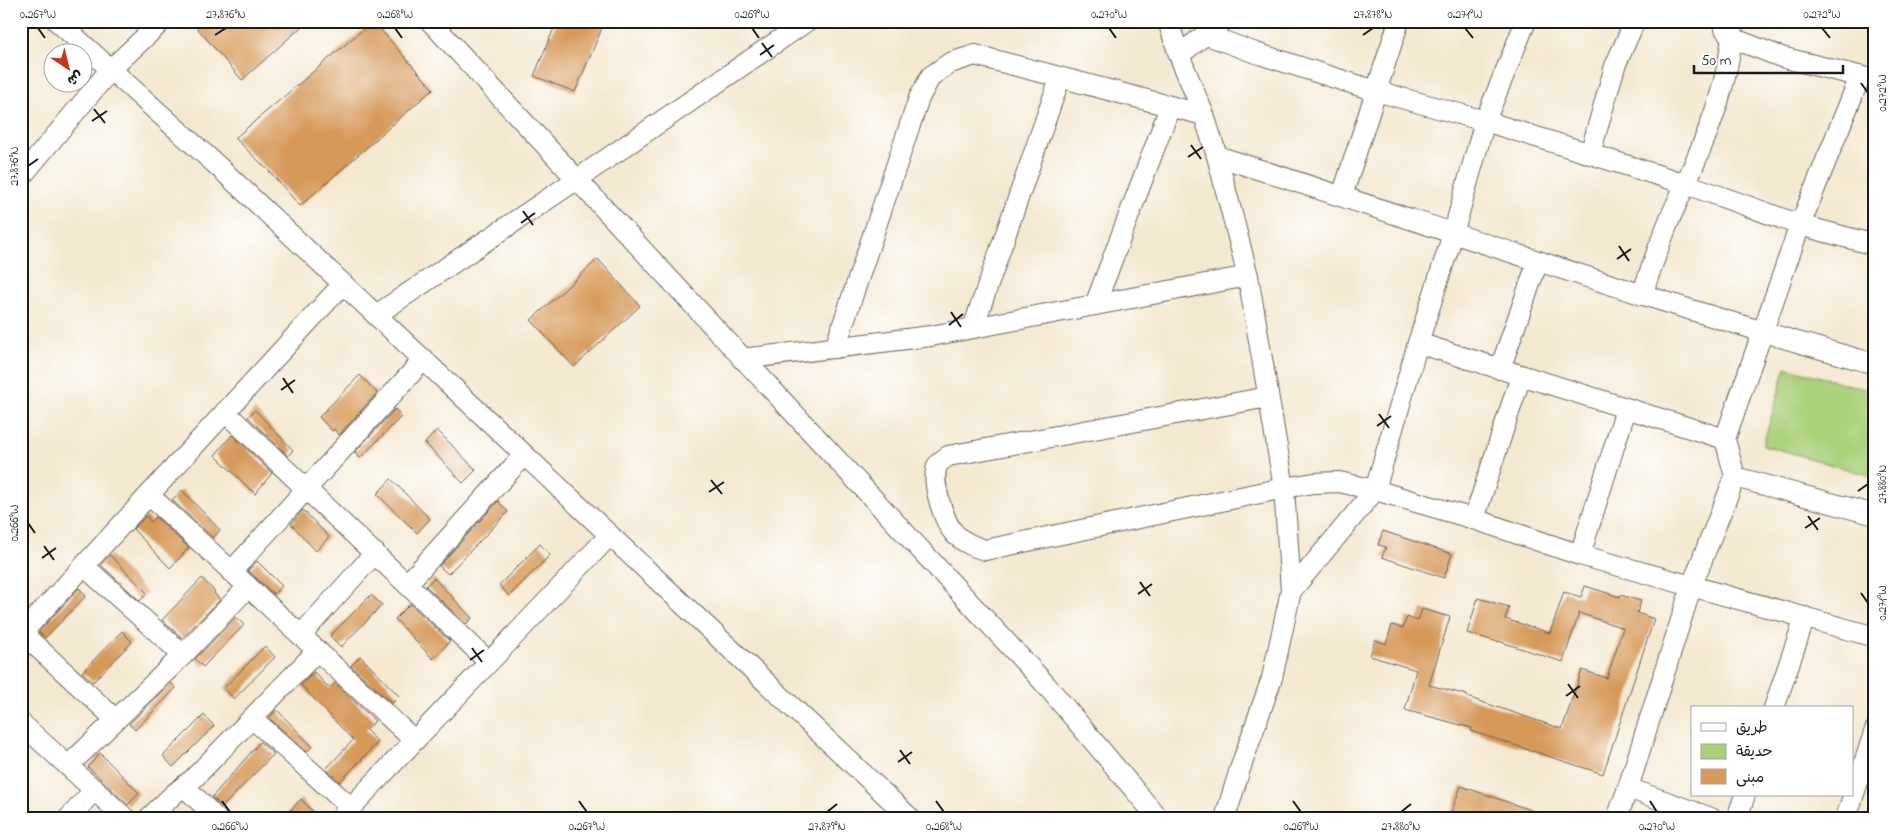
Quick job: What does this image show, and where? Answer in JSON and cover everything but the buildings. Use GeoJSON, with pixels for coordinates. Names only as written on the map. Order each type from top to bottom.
{"type":"FeatureCollection","features":[{"type":"Feature","properties":{"kind":"street"},"geometry":{"type":"LineString","coordinates":[[57,21],[424,359],[910,818]]}},
{"type":"Feature","properties":{"kind":"street"},"geometry":{"type":"LineString","coordinates":[[21,177],[111,69],[162,21]]}},
{"type":"Feature","properties":{"kind":"street"},"geometry":{"type":"LineString","coordinates":[[430,21],[1047,686],[1158,818]]}},
{"type":"Feature","properties":{"kind":"street"},"geometry":{"type":"LineString","coordinates":[[376,315],[807,21]]}},
{"type":"Feature","properties":{"kind":"street"},"geometry":{"type":"LineString","coordinates":[[1168,21],[1204,115],[1217,156],[1248,276],[1284,488],[1291,591],[1272,678],[1225,818]]}},
{"type":"Feature","properties":{"kind":"street"},"geometry":{"type":"LineString","coordinates":[[1180,55],[1224,21]]}},
{"type":"Feature","properties":{"kind":"street"},"geometry":{"type":"LineString","coordinates":[[1342,196],[1399,21]]}},
{"type":"Feature","properties":{"kind":"street"},"geometry":{"type":"LineString","coordinates":[[1291,591],[1375,490],[1418,343],[1453,234],[1485,121],[1526,21]]}},
{"type":"Feature","properties":{"kind":"street"},"geometry":{"type":"LineString","coordinates":[[1590,154],[1615,66],[1634,21]]}},
{"type":"Feature","properties":{"kind":"street"},"geometry":{"type":"LineString","coordinates":[[1617,818],[1692,585],[1734,477],[1725,439],[1800,225],[1867,79],[1781,57],[1719,21]]}},
{"type":"Feature","properties":{"kind":"street"},"geometry":{"type":"LineString","coordinates":[[1642,295],[1655,257],[1716,109],[1727,71],[1733,30]]}},
{"type":"Feature","properties":{"kind":"street"},"geometry":{"type":"LineString","coordinates":[[1207,35],[1253,52],[1376,91],[1485,121],[1686,184],[1800,225],[1875,245]]}},
{"type":"Feature","properties":{"kind":"street"},"geometry":{"type":"LineString","coordinates":[[835,348],[919,98],[931,76],[950,63],[976,55],[1204,115]]}},
{"type":"Feature","properties":{"kind":"street"},"geometry":{"type":"LineString","coordinates":[[973,328],[1060,78]]}},
{"type":"Feature","properties":{"kind":"street"},"geometry":{"type":"LineString","coordinates":[[1095,305],[1170,107]]}},
{"type":"Feature","properties":{"kind":"street"},"geometry":{"type":"LineString","coordinates":[[1217,156],[1763,334],[1875,364]]}},
{"type":"Feature","properties":{"kind":"street"},"geometry":{"type":"LineString","coordinates":[[1500,369],[1538,261]]}},
{"type":"Feature","properties":{"kind":"street"},"geometry":{"type":"LineString","coordinates":[[742,359],[931,336],[1248,276]]}},
{"type":"Feature","properties":{"kind":"street"},"geometry":{"type":"LineString","coordinates":[[115,719],[21,633],[343,284]]}},
{"type":"Feature","properties":{"kind":"street"},"geometry":{"type":"LineString","coordinates":[[1418,343],[1725,439]]}},
{"type":"Feature","properties":{"kind":"street"},"geometry":{"type":"LineString","coordinates":[[231,572],[424,359]]}},
{"type":"Feature","properties":{"kind":"street"},"geometry":{"type":"LineString","coordinates":[[1474,519],[1520,376]]}},
{"type":"Feature","properties":{"kind":"street"},"geometry":{"type":"LineString","coordinates":[[1268,397],[948,456],[938,464],[934,477],[944,517],[956,535],[969,544],[985,550],[1284,488],[1314,483],[1339,482],[1375,490],[1474,519],[1580,555],[1875,637]]}},
{"type":"Feature","properties":{"kind":"street"},"geometry":{"type":"LineString","coordinates":[[1580,555],[1626,409]]}},
{"type":"Feature","properties":{"kind":"street"},"geometry":{"type":"LineString","coordinates":[[225,412],[489,662]]}},
{"type":"Feature","properties":{"kind":"street"},"geometry":{"type":"LineString","coordinates":[[407,584],[524,455]]}},
{"type":"Feature","properties":{"kind":"street"},"geometry":{"type":"LineString","coordinates":[[1734,477],[1875,515]]}},
{"type":"Feature","properties":{"kind":"street"},"geometry":{"type":"LineString","coordinates":[[148,495],[414,740]]}},
{"type":"Feature","properties":{"kind":"street"},"geometry":{"type":"LineString","coordinates":[[252,718],[345,813],[610,535]]}},
{"type":"Feature","properties":{"kind":"street"},"geometry":{"type":"LineString","coordinates":[[300,636],[375,553]]}},
{"type":"Feature","properties":{"kind":"street"},"geometry":{"type":"LineString","coordinates":[[84,566],[183,655]]}},
{"type":"Feature","properties":{"kind":"street"},"geometry":{"type":"LineString","coordinates":[[68,766],[183,655],[248,587]]}},
{"type":"Feature","properties":{"kind":"street"},"geometry":{"type":"LineString","coordinates":[[1775,706],[1805,617]]}},
{"type":"Feature","properties":{"kind":"street"},"geometry":{"type":"LineString","coordinates":[[148,818],[184,786],[317,650]]}},
{"type":"Feature","properties":{"kind":"street"},"geometry":{"type":"LineString","coordinates":[[21,723],[125,818]]}},
{"type":"Feature","properties":{"kind":"street"},"geometry":{"type":"LineString","coordinates":[[1854,794],[1875,730]]}},
{"type":"Feature","properties":{"kind":"street"},"geometry":{"type":"LineString","coordinates":[[184,786],[216,818]]}},
{"type":"Feature","properties":{"kind":"street"},"geometry":{"type":"LineString","coordinates":[[1628,788],[1711,818]]}},
{"type":"Feature","properties":{"kind":"street"},"geometry":{"type":"LineString","coordinates":[[69,818],[95,790]]}},
{"type":"Feature","properties":{"kind":"street"},"geometry":{"type":"LineString","coordinates":[[1737,818],[1745,796]]}},
{"type":"Feature","properties":{"kind":"street"},"geometry":{"type":"LineString","coordinates":[[1846,818],[1853,796]]}},
{"type":"Feature","properties":{"kind":"green space"},"geometry":{"type":"Polygon","coordinates":[[[1786,367],[1875,392],[1875,477],[1763,445],[1786,367]]]}}]}
